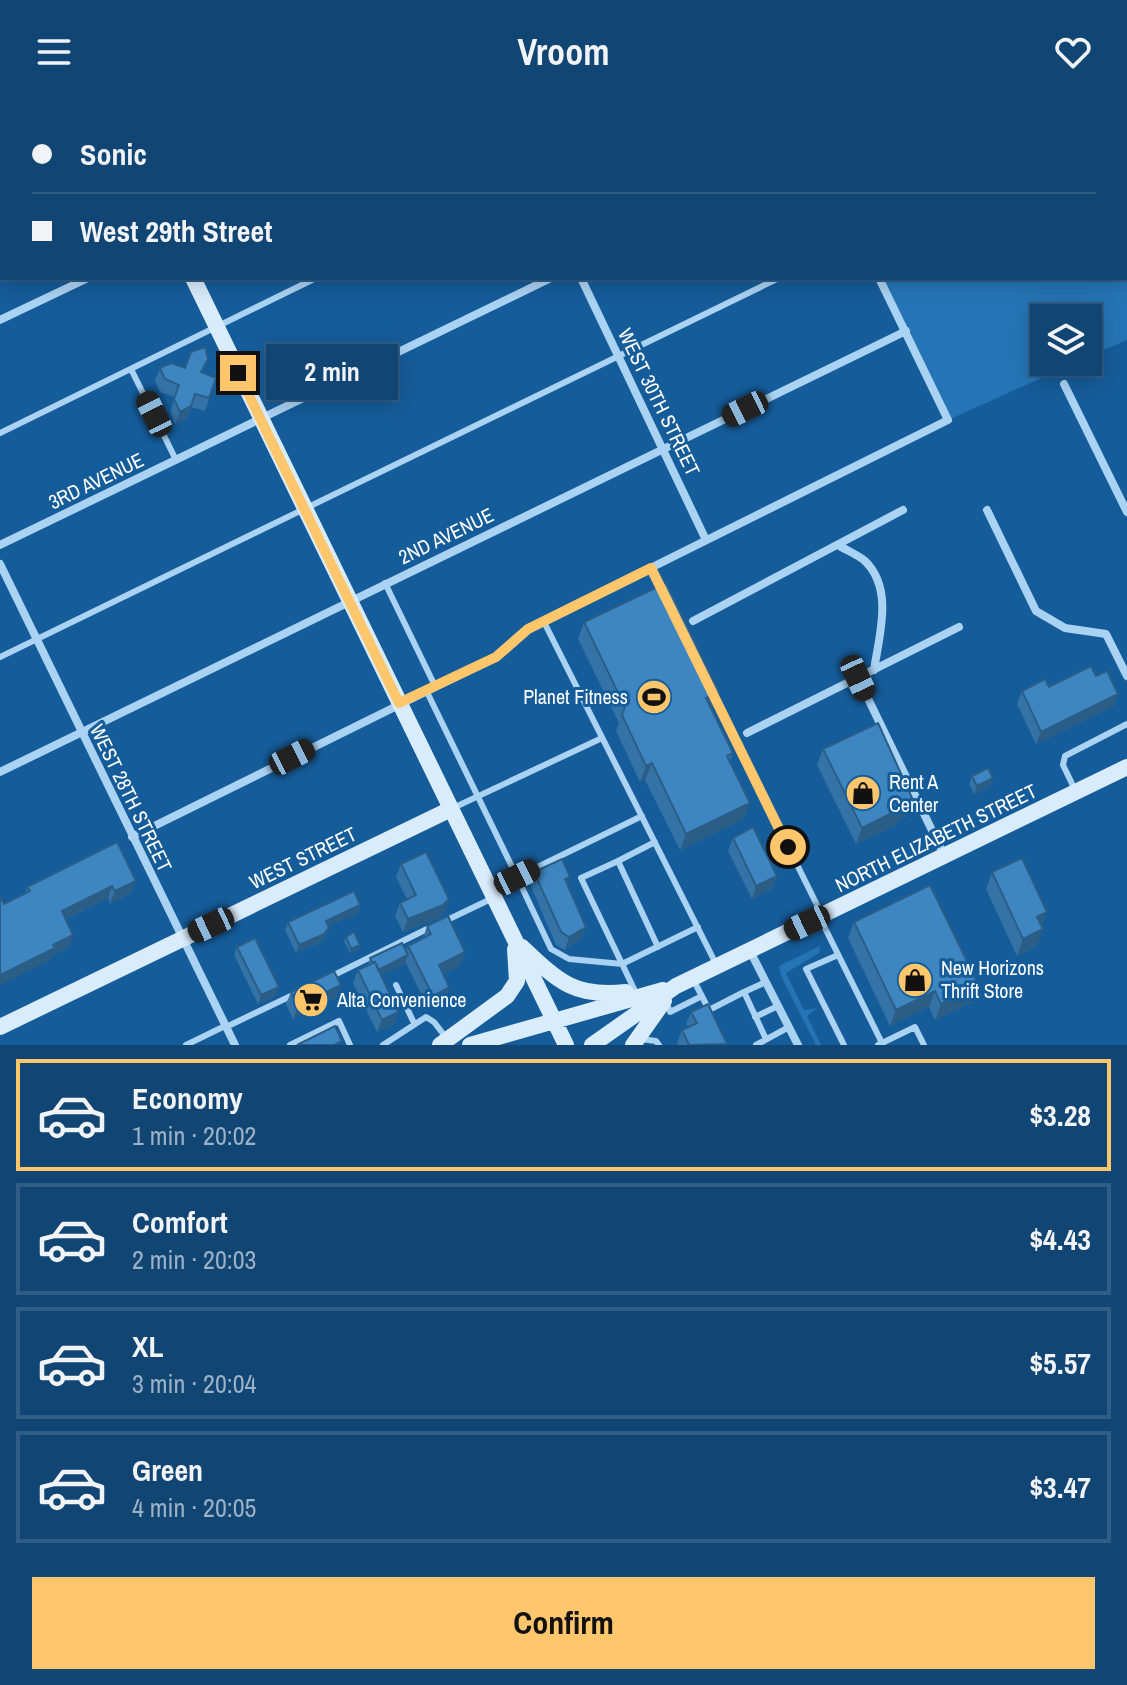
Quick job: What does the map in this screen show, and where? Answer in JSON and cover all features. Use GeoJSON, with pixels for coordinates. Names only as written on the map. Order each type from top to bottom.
{"type":"FeatureCollection","features":[{"type":"Feature","properties":{"kind":"street"},"geometry":{"type":"LineString","coordinates":[[0,320],[84,280]]}},
{"type":"Feature","properties":{"kind":"street"},"geometry":{"type":"LineString","coordinates":[[194,280],[566,1045]]}},
{"type":"Feature","properties":{"kind":"street","name":"3RD AVENUE"},"geometry":{"type":"LineString","coordinates":[[0,545],[547,280]]}},
{"type":"Feature","properties":{"kind":"street","name":"WEST 30TH STREET"},"geometry":{"type":"LineString","coordinates":[[582,280],[665,448],[706,540]]}},
{"type":"Feature","properties":{"kind":"street"},"geometry":{"type":"LineString","coordinates":[[132,837],[496,657],[528,629],[948,420],[880,280]]}},
{"type":"Feature","properties":{"kind":"street","name":"2ND AVENUE"},"geometry":{"type":"LineString","coordinates":[[0,772],[906,331]]}},
{"type":"Feature","properties":{"kind":"street"},"geometry":{"type":"LineString","coordinates":[[1064,384],[1127,512]]}},
{"type":"Feature","properties":{"kind":"street"},"geometry":{"type":"LineString","coordinates":[[693,621],[903,510]]}},
{"type":"Feature","properties":{"kind":"street"},"geometry":{"type":"LineString","coordinates":[[987,510],[1036,611],[1065,628],[1106,634],[1127,676]]}},
{"type":"Feature","properties":{"kind":"street"},"geometry":{"type":"LineString","coordinates":[[838,545],[866,562],[880,589],[884,610],[874,670]]}},
{"type":"Feature","properties":{"kind":"street","name":"WEST 28TH STREET"},"geometry":{"type":"LineString","coordinates":[[0,564],[235,1045]]}},
{"type":"Feature","properties":{"kind":"street"},"geometry":{"type":"LineString","coordinates":[[747,733],[959,627]]}},
{"type":"Feature","properties":{"kind":"street"},"geometry":{"type":"LineString","coordinates":[[858,678],[945,855]]}},
{"type":"Feature","properties":{"kind":"street","name":"NORTH ELIZABETH STREET"},"geometry":{"type":"LineString","coordinates":[[592,1045],[693,978],[1127,767]]}},
{"type":"Feature","properties":{"kind":"street","name":"WEST STREET"},"geometry":{"type":"LineString","coordinates":[[0,1027],[451,809]]}},
{"type":"Feature","properties":{"kind":"street"},"geometry":{"type":"LineString","coordinates":[[514,939],[558,981],[571,987],[598,993],[670,993]]}},
{"type":"Feature","properties":{"kind":"street"},"geometry":{"type":"LineString","coordinates":[[444,1042],[507,996],[517,981],[514,939]]}},
{"type":"Feature","properties":{"kind":"street"},"geometry":{"type":"LineString","coordinates":[[750,950],[798,1045]]}},
{"type":"Feature","properties":{"kind":"street"},"geometry":{"type":"LineString","coordinates":[[635,1042],[670,993]]}},
{"type":"Feature","properties":{"kind":"street","name":"NORTH ELIZABETH STREET"},"geometry":{"type":"LineString","coordinates":[[470,1045],[554,1020],[670,993]]}},
{"type":"Feature","properties":{"kind":"lane"},"geometry":{"type":"LineString","coordinates":[[0,433],[312,280]]}},
{"type":"Feature","properties":{"kind":"lane"},"geometry":{"type":"LineString","coordinates":[[0,657],[775,280]]}},
{"type":"Feature","properties":{"kind":"lane"},"geometry":{"type":"LineString","coordinates":[[131,369],[176,460]]}},
{"type":"Feature","properties":{"kind":"lane"},"geometry":{"type":"LineString","coordinates":[[651,568],[664,595]]}},
{"type":"Feature","properties":{"kind":"lane"},"geometry":{"type":"LineString","coordinates":[[385,583],[551,949],[569,959],[622,964],[698,927]]}},
{"type":"Feature","properties":{"kind":"lane"},"geometry":{"type":"LineString","coordinates":[[544,622],[717,966]]}},
{"type":"Feature","properties":{"kind":"lane"},"geometry":{"type":"LineString","coordinates":[[710,689],[881,1044],[915,1027],[924,1045]]}},
{"type":"Feature","properties":{"kind":"lane"},"geometry":{"type":"LineString","coordinates":[[1076,792],[1063,765],[1065,756],[1127,724]]}},
{"type":"Feature","properties":{"kind":"lane"},"geometry":{"type":"LineString","coordinates":[[451,809],[602,738]]}},
{"type":"Feature","properties":{"kind":"lane"},"geometry":{"type":"LineString","coordinates":[[325,979],[492,894],[517,877],[642,816]]}},
{"type":"Feature","properties":{"kind":"lane"},"geometry":{"type":"LineString","coordinates":[[635,991],[581,878],[655,842]]}},
{"type":"Feature","properties":{"kind":"lane"},"geometry":{"type":"LineString","coordinates":[[618,861],[658,947]]}},
{"type":"Feature","properties":{"kind":"lane"},"geometry":{"type":"LineString","coordinates":[[838,955],[806,969],[844,1045]]}},
{"type":"Feature","properties":{"kind":"lane"},"geometry":{"type":"LineString","coordinates":[[693,978],[714,1022]]}},
{"type":"Feature","properties":{"kind":"lane"},"geometry":{"type":"LineString","coordinates":[[709,1010],[766,982]]}},
{"type":"Feature","properties":{"kind":"lane"},"geometry":{"type":"LineString","coordinates":[[396,985],[414,1023]]}},
{"type":"Feature","properties":{"kind":"lane"},"geometry":{"type":"LineString","coordinates":[[744,992],[766,1039]]}},
{"type":"Feature","properties":{"kind":"lane"},"geometry":{"type":"LineString","coordinates":[[186,1045],[296,993]]}},
{"type":"Feature","properties":{"kind":"lane"},"geometry":{"type":"LineString","coordinates":[[670,993],[670,1012],[702,996]]}},
{"type":"Feature","properties":{"kind":"lane"},"geometry":{"type":"LineString","coordinates":[[755,1017],[778,1006]]}},
{"type":"Feature","properties":{"kind":"lane"},"geometry":{"type":"LineString","coordinates":[[383,1045],[426,1017],[444,1042]]}},
{"type":"Feature","properties":{"kind":"lane"},"geometry":{"type":"LineString","coordinates":[[290,1045],[339,1021],[350,1045]]}},
{"type":"Feature","properties":{"kind":"lane"},"geometry":{"type":"LineString","coordinates":[[756,1045],[789,1027]]}},
{"type":"Feature","properties":{"kind":"lane"},"geometry":{"type":"LineString","coordinates":[[635,1042],[656,1041],[659,1045]]}},
{"type":"Feature","properties":{"kind":"shaded area"},"geometry":{"type":"Polygon","coordinates":[[[879,280],[1127,280],[1127,340],[1102,351],[1102,304],[1030,304],[1030,376],[1046,376],[948,420],[879,280]]]}},
{"type":"Feature","properties":{"kind":"shaded area"},"geometry":{"type":"Polygon","coordinates":[[[820,946],[819,953],[786,973],[804,1010],[817,1008],[807,1016],[821,1045],[816,1045],[779,966],[820,946]]]}},
{"type":"Feature","properties":{"kind":"building"},"geometry":{"type":"Polygon","coordinates":[[[205,347],[208,359],[201,372],[216,378],[209,398],[195,394],[191,406],[180,412],[174,399],[179,385],[165,379],[160,368],[171,363],[185,368],[191,352],[205,347]]]}},
{"type":"Feature","properties":{"kind":"building"},"geometry":{"type":"Polygon","coordinates":[[[666,583],[719,692],[706,698],[733,753],[727,756],[750,803],[686,834],[652,763],[646,766],[622,715],[625,707],[584,622],[666,583]]]}},
{"type":"Feature","properties":{"kind":"building"},"geometry":{"type":"Polygon","coordinates":[[[1091,666],[1096,676],[1107,671],[1118,694],[1041,732],[1022,691],[1045,679],[1049,687],[1091,666]]]}},
{"type":"Feature","properties":{"kind":"building","name":"Rent A Center"},"geometry":{"type":"Polygon","coordinates":[[[878,723],[913,800],[862,828],[823,749],[878,723]]]}},
{"type":"Feature","properties":{"kind":"building"},"geometry":{"type":"Polygon","coordinates":[[[988,768],[993,778],[977,786],[972,776],[988,768]]]}},
{"type":"Feature","properties":{"kind":"building"},"geometry":{"type":"Polygon","coordinates":[[[753,827],[777,876],[756,886],[733,838],[753,827]]]}},
{"type":"Feature","properties":{"kind":"building"},"geometry":{"type":"Polygon","coordinates":[[[117,842],[136,881],[115,891],[112,886],[62,911],[73,935],[53,945],[55,948],[0,975],[0,896],[4,904],[30,891],[27,887],[117,842]]]}},
{"type":"Feature","properties":{"kind":"building"},"geometry":{"type":"Polygon","coordinates":[[[426,852],[449,899],[443,905],[408,919],[400,903],[416,895],[401,864],[426,852]]]}},
{"type":"Feature","properties":{"kind":"building"},"geometry":{"type":"Polygon","coordinates":[[[1022,858],[1047,912],[1037,917],[1043,929],[1023,939],[992,872],[1022,858]]]}},
{"type":"Feature","properties":{"kind":"building"},"geometry":{"type":"Polygon","coordinates":[[[562,859],[570,877],[565,879],[586,927],[569,937],[561,932],[534,872],[562,859]]]}},
{"type":"Feature","properties":{"kind":"building","name":"New Horizons Thrift Store"},"geometry":{"type":"Polygon","coordinates":[[[930,885],[979,986],[941,1004],[935,991],[896,1010],[854,922],[930,885]]]}},
{"type":"Feature","properties":{"kind":"building"},"geometry":{"type":"Polygon","coordinates":[[[354,891],[360,905],[326,921],[329,928],[324,934],[299,945],[288,922],[354,891]]]}},
{"type":"Feature","properties":{"kind":"building"},"geometry":{"type":"Polygon","coordinates":[[[448,916],[465,952],[439,965],[449,987],[433,996],[408,946],[431,934],[427,926],[448,916]]]}},
{"type":"Feature","properties":{"kind":"building"},"geometry":{"type":"Polygon","coordinates":[[[354,932],[360,945],[351,949],[346,937],[354,932]]]}},
{"type":"Feature","properties":{"kind":"building"},"geometry":{"type":"Polygon","coordinates":[[[255,938],[279,987],[261,995],[237,947],[255,938]]]}},
{"type":"Feature","properties":{"kind":"building"},"geometry":{"type":"Polygon","coordinates":[[[402,943],[408,955],[378,970],[370,958],[402,943]]]}},
{"type":"Feature","properties":{"kind":"building"},"geometry":{"type":"Polygon","coordinates":[[[375,962],[398,1012],[382,1020],[358,970],[375,962]]]}},
{"type":"Feature","properties":{"kind":"building"},"geometry":{"type":"Polygon","coordinates":[[[334,971],[341,985],[298,1006],[291,992],[334,971]]]}},
{"type":"Feature","properties":{"kind":"building"},"geometry":{"type":"Polygon","coordinates":[[[708,1004],[727,1044],[689,1045],[682,1030],[697,1023],[691,1012],[708,1004]]]}},
{"type":"Feature","properties":{"kind":"building"},"geometry":{"type":"Polygon","coordinates":[[[335,1026],[342,1041],[334,1045],[297,1045],[335,1026]]]}},
{"type":"Feature","properties":{"kind":"place","name":"Planet Fitness"},"geometry":{"type":"Point","coordinates":[654,697]}},
{"type":"Feature","properties":{"kind":"place","name":"Rent A Center"},"geometry":{"type":"Point","coordinates":[863,793]}},
{"type":"Feature","properties":{"kind":"place","name":"New Horizons Thrift Store"},"geometry":{"type":"Point","coordinates":[915,980]}},
{"type":"Feature","properties":{"kind":"place","name":"Alta Convenience"},"geometry":{"type":"Point","coordinates":[311,1000]}},
{"type":"Feature","properties":{"kind":"route"},"geometry":{"type":"LineString","coordinates":[[238,373],[399,703],[496,657],[528,629],[651,568],[788,847]]}}]}
